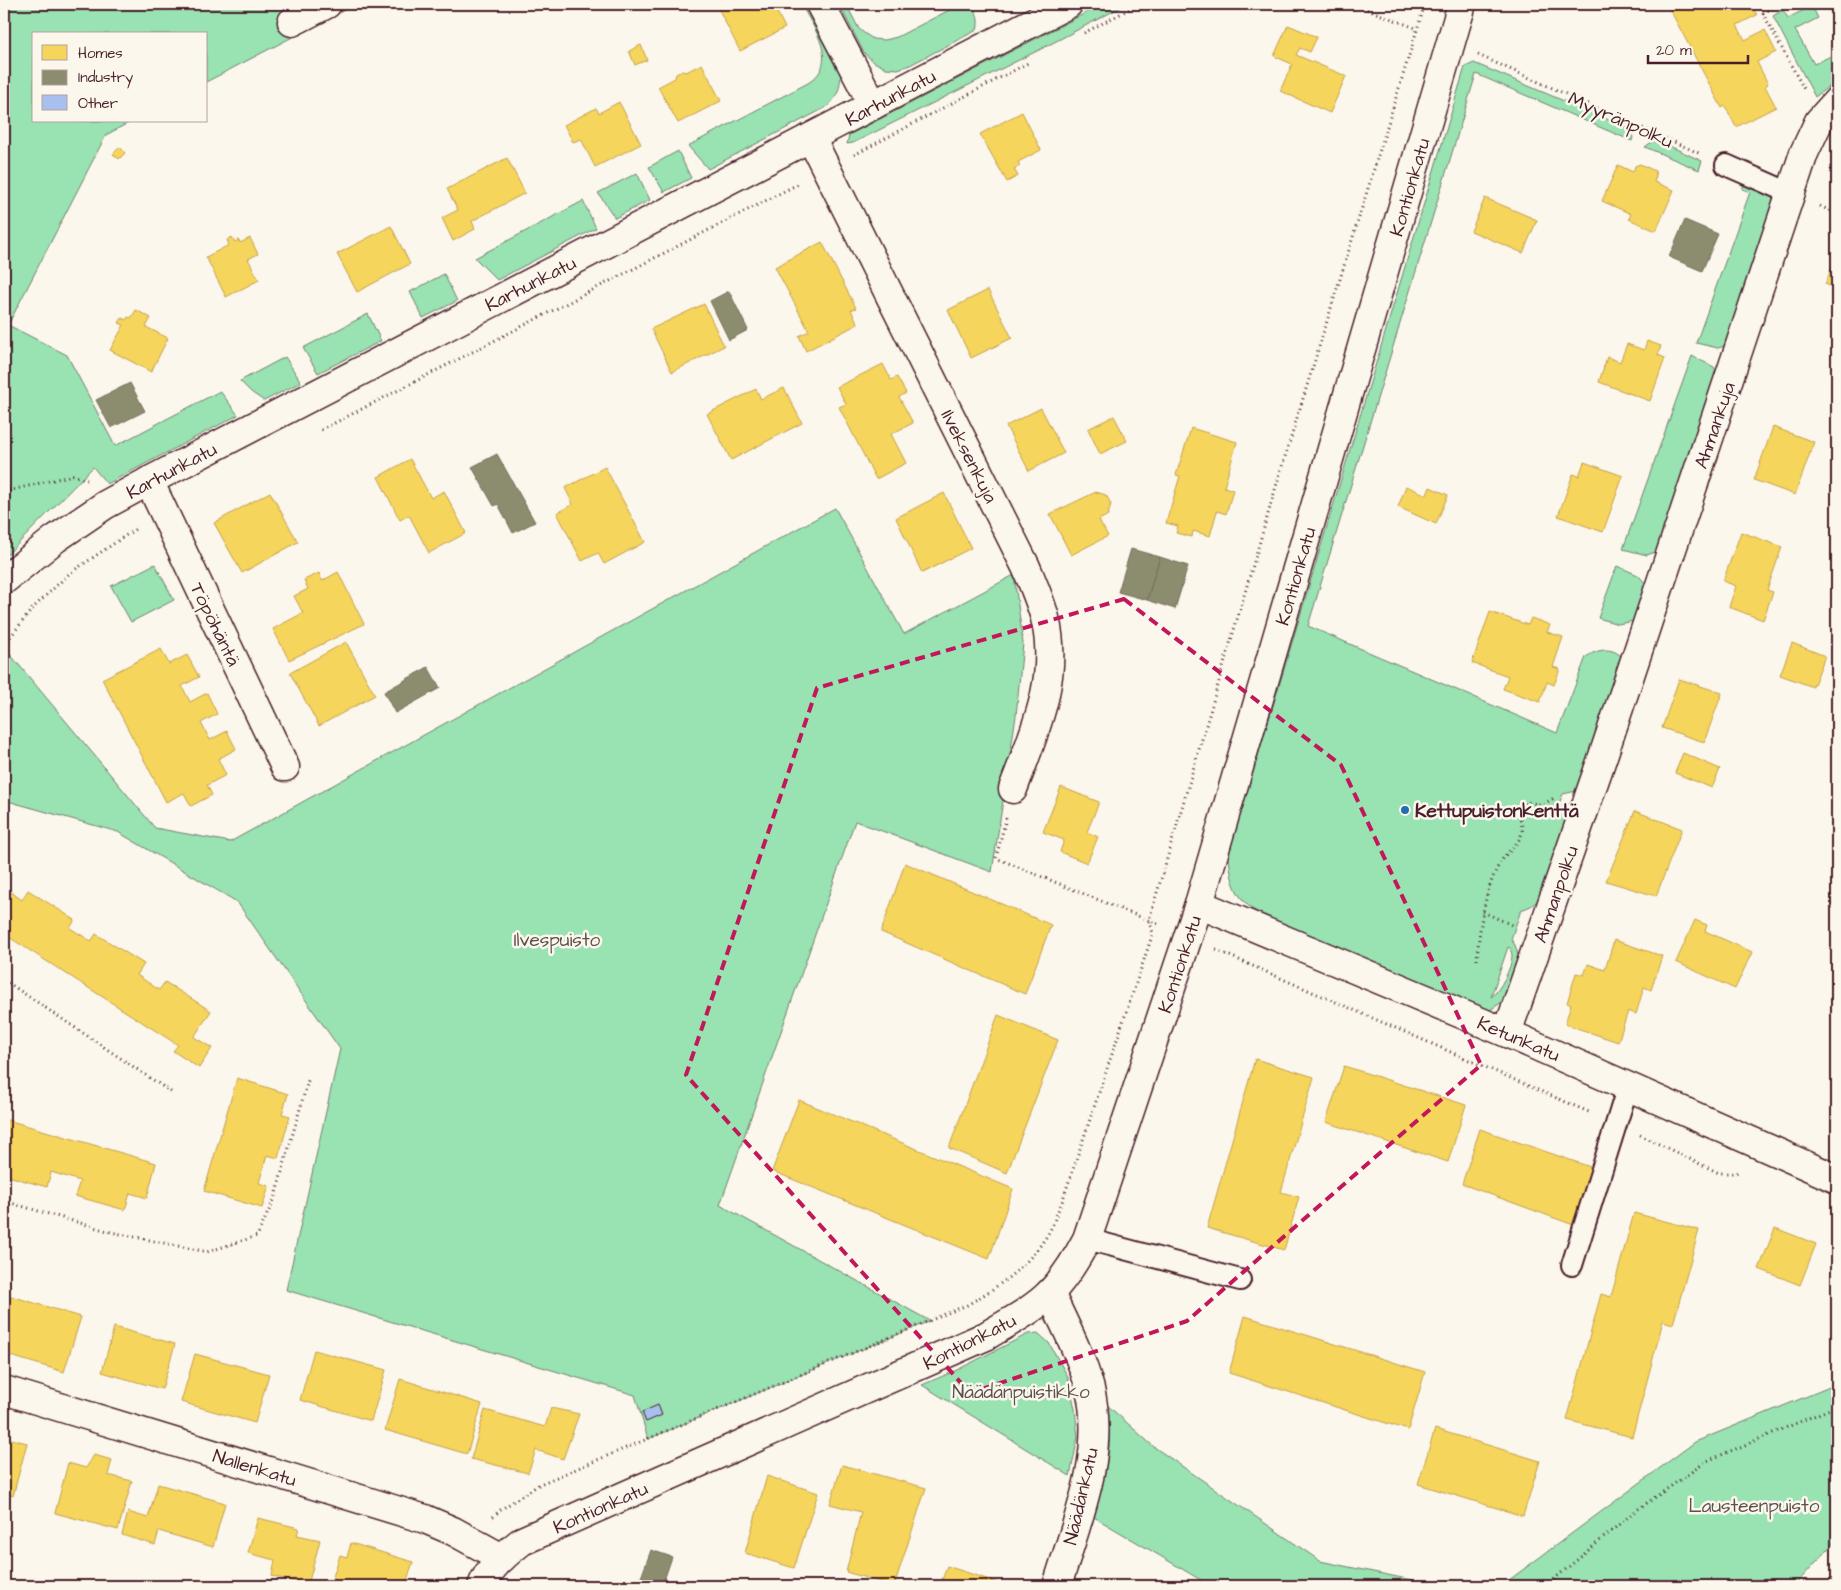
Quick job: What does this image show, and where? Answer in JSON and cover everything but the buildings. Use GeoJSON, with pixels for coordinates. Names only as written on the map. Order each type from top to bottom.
{"type":"FeatureCollection","features":[{"type":"Feature","properties":{"kind":"street"},"geometry":{"type":"LineString","coordinates":[[292,22],[327,4]]}},
{"type":"Feature","properties":{"kind":"street"},"geometry":{"type":"LineString","coordinates":[[820,4],[873,105]]}},
{"type":"Feature","properties":{"kind":"street","name":"Karhunkatu"},"geometry":{"type":"LineString","coordinates":[[4,580],[55,539],[105,505],[149,481],[1068,4]]}},
{"type":"Feature","properties":{"kind":"street","name":"Kontionkatu"},"geometry":{"type":"LineString","coordinates":[[482,1586],[502,1558],[530,1538],[986,1336],[1021,1315],[1050,1294],[1072,1266],[1087,1239],[1199,904],[1462,4]]}},
{"type":"Feature","properties":{"kind":"street","name":"Ahmankuja"},"geometry":{"type":"LineString","coordinates":[[1603,756],[1792,194],[1804,153],[1819,121],[1831,108]]}},
{"type":"Feature","properties":{"kind":"street","name":"Ilveksenkuja"},"geometry":{"type":"LineString","coordinates":[[811,138],[1026,567],[1045,618],[1050,654],[1047,692],[1013,789]]}},
{"type":"Feature","properties":{"kind":"street","name":"Töpöhäntä"},"geometry":{"type":"LineString","coordinates":[[149,481],[285,767]]}},
{"type":"Feature","properties":{"kind":"street","name":"Ahmanpolku"},"geometry":{"type":"LineString","coordinates":[[1507,1033],[1603,756]]}},
{"type":"Feature","properties":{"kind":"street","name":"Ketunkatu"},"geometry":{"type":"LineString","coordinates":[[1199,904],[1507,1033],[1837,1179]]}},
{"type":"Feature","properties":{"kind":"street","name":"Näädänkatu"},"geometry":{"type":"LineString","coordinates":[[1050,1294],[1081,1360],[1090,1389],[1095,1423],[1093,1454],[1087,1486],[1057,1586]]}},
{"type":"Feature","properties":{"kind":"street","name":"Nallenkatu"},"geometry":{"type":"LineString","coordinates":[[4,1390],[425,1519],[453,1531],[502,1558]]}},
{"type":"Feature","properties":{"kind":"lane"},"geometry":{"type":"LineString","coordinates":[[1726,165],[1792,194]]}},
{"type":"Feature","properties":{"kind":"lane"},"geometry":{"type":"LineString","coordinates":[[1572,1265],[1628,1086]]}},
{"type":"Feature","properties":{"kind":"lane"},"geometry":{"type":"LineString","coordinates":[[1087,1239],[1240,1280]]}},
{"type":"Feature","properties":{"kind":"path"},"geometry":{"type":"LineString","coordinates":[[1078,36],[1139,4]]}},
{"type":"Feature","properties":{"kind":"path"},"geometry":{"type":"LineString","coordinates":[[1353,4],[1417,28]]}},
{"type":"Feature","properties":{"kind":"path"},"geometry":{"type":"LineString","coordinates":[[472,1541],[500,1510],[540,1484],[966,1305],[1000,1285],[1027,1263],[1048,1233],[1062,1202],[1153,933],[1149,920],[1280,473],[1424,4]]}},
{"type":"Feature","properties":{"kind":"path"},"geometry":{"type":"LineString","coordinates":[[1758,4],[1811,102],[1831,108]]}},
{"type":"Feature","properties":{"kind":"path"},"geometry":{"type":"LineString","coordinates":[[1763,13],[1780,4]]}},
{"type":"Feature","properties":{"kind":"path","name":"Myyränpolku"},"geometry":{"type":"LineString","coordinates":[[1451,43],[1726,165]]}},
{"type":"Feature","properties":{"kind":"path"},"geometry":{"type":"LineString","coordinates":[[313,434],[827,169],[1035,59]]}},
{"type":"Feature","properties":{"kind":"path"},"geometry":{"type":"LineString","coordinates":[[4,490],[12,490],[72,475],[86,478],[105,505]]}},
{"type":"Feature","properties":{"kind":"path"},"geometry":{"type":"LineString","coordinates":[[4,646],[33,608],[70,573],[162,511]]}},
{"type":"Feature","properties":{"kind":"path"},"geometry":{"type":"LineString","coordinates":[[1013,789],[996,858],[1149,920],[1616,1124],[1719,1173],[1736,1173],[1750,1162],[1756,1143]]}},
{"type":"Feature","properties":{"kind":"path"},"geometry":{"type":"LineString","coordinates":[[1477,960],[1483,912],[1491,884],[1502,860],[1522,832],[1518,809],[1530,802],[1539,806],[1545,805],[1556,797],[1567,798],[1580,795],[1588,798]]}},
{"type":"Feature","properties":{"kind":"path"},"geometry":{"type":"LineString","coordinates":[[4,980],[171,1092]]}},
{"type":"Feature","properties":{"kind":"path"},"geometry":{"type":"LineString","coordinates":[[4,1201],[111,1232],[207,1252],[257,1236],[274,1200],[309,1077]]}},
{"type":"Feature","properties":{"kind":"path"},"geometry":{"type":"LineString","coordinates":[[1546,1586],[1634,1512],[1707,1461],[1837,1406]]}},
{"type":"Feature","properties":{"kind":"highlighted area"},"geometry":{"type":"Polygon","coordinates":[[[1124,599],[1341,765],[1481,1065],[1187,1321],[970,1393],[686,1075],[817,688],[1124,599]]]}},
{"type":"Feature","properties":{"kind":"green space"},"geometry":{"type":"Polygon","coordinates":[[[4,4],[308,4],[296,29],[344,4],[356,4],[208,81],[208,32],[32,32],[32,122],[130,122],[106,135],[8,325],[67,355],[115,446],[220,391],[238,415],[107,484],[93,467],[4,558],[4,4]]]}},
{"type":"Feature","properties":{"kind":"green space"},"geometry":{"type":"Polygon","coordinates":[[[801,4],[808,4],[840,67],[839,90],[834,100],[825,108],[708,169],[688,146],[808,83],[818,75],[823,65],[821,45],[801,4]]]}},
{"type":"Feature","properties":{"kind":"green space"},"geometry":{"type":"Polygon","coordinates":[[[839,4],[846,4],[859,29],[873,39],[885,40],[897,37],[961,4],[970,4],[976,12],[978,26],[977,30],[910,65],[898,69],[886,68],[874,62],[864,53],[839,4]]]}},
{"type":"Feature","properties":{"kind":"green space"},"geometry":{"type":"Polygon","coordinates":[[[1103,4],[1127,4],[853,143],[847,144],[849,135],[1103,4]]]}},
{"type":"Feature","properties":{"kind":"green space"},"geometry":{"type":"Polygon","coordinates":[[[1802,4],[1811,4],[1818,18],[1795,30],[1814,64],[1833,55],[1837,65],[1837,80],[1815,97],[1773,16],[1783,10],[1788,18],[1804,10],[1802,4]]]}},
{"type":"Feature","properties":{"kind":"green space"},"geometry":{"type":"Polygon","coordinates":[[[1474,63],[1628,128],[1633,139],[1632,141],[1476,74],[1308,626],[1557,733],[1586,657],[1595,652],[1610,650],[1623,658],[1581,790],[1563,794],[1558,806],[1572,803],[1539,900],[1521,910],[1511,939],[1520,961],[1511,991],[1502,1002],[1487,1012],[1291,927],[1290,930],[1253,910],[1238,893],[1233,882],[1229,852],[1465,67],[1474,63]],[[1508,947],[1491,997],[1498,990],[1508,972],[1512,956],[1508,947]]]}},
{"type":"Feature","properties":{"kind":"green space"},"geometry":{"type":"Polygon","coordinates":[[[1653,141],[1663,143],[1702,161],[1699,170],[1645,147],[1653,141]]]}},
{"type":"Feature","properties":{"kind":"green space"},"geometry":{"type":"Polygon","coordinates":[[[678,151],[691,178],[664,192],[649,167],[678,151]]]}},
{"type":"Feature","properties":{"kind":"green space"},"geometry":{"type":"Polygon","coordinates":[[[637,173],[650,200],[615,218],[598,193],[637,173]]]}},
{"type":"Feature","properties":{"kind":"green space"},"geometry":{"type":"Polygon","coordinates":[[[1746,180],[1770,193],[1776,201],[1728,345],[1718,348],[1696,343],[1750,192],[1742,189],[1746,180]]]}},
{"type":"Feature","properties":{"kind":"green space"},"geometry":{"type":"Polygon","coordinates":[[[583,201],[596,228],[497,280],[475,258],[583,201]]]}},
{"type":"Feature","properties":{"kind":"green space"},"geometry":{"type":"Polygon","coordinates":[[[444,274],[457,301],[423,318],[410,292],[444,274]]]}},
{"type":"Feature","properties":{"kind":"green space"},"geometry":{"type":"Polygon","coordinates":[[[368,314],[381,341],[318,373],[303,348],[368,314]]]}},
{"type":"Feature","properties":{"kind":"green space"},"geometry":{"type":"Polygon","coordinates":[[[1692,356],[1714,367],[1718,375],[1658,551],[1647,555],[1623,549],[1692,356]]]}},
{"type":"Feature","properties":{"kind":"green space"},"geometry":{"type":"Polygon","coordinates":[[[285,357],[301,382],[264,401],[240,381],[285,357]]]}},
{"type":"Feature","properties":{"kind":"green space","name":"Ilvespuisto"},"geometry":{"type":"Polygon","coordinates":[[[835,508],[904,634],[1014,575],[1023,643],[1016,716],[992,872],[855,821],[720,1205],[930,1321],[648,1439],[635,1395],[286,1290],[340,1049],[237,902],[118,832],[4,800],[4,647],[155,828],[230,842],[835,508]]]}},
{"type":"Feature","properties":{"kind":"green space"},"geometry":{"type":"Polygon","coordinates":[[[155,564],[174,600],[131,622],[111,586],[155,564]]]}},
{"type":"Feature","properties":{"kind":"green space"},"geometry":{"type":"Polygon","coordinates":[[[1617,566],[1638,575],[1647,585],[1634,621],[1618,624],[1598,618],[1617,566]]]}},
{"type":"Feature","properties":{"kind":"green space","name":"Näädänpuistikko"},"geometry":{"type":"Polygon","coordinates":[[[1038,1333],[1049,1343],[1068,1377],[1075,1409],[1078,1437],[1070,1476],[922,1385],[957,1370],[1028,1334],[1038,1333]]]}},
{"type":"Feature","properties":{"kind":"green space","name":"Lausteenpuisto"},"geometry":{"type":"Polygon","coordinates":[[[1837,1384],[1837,1539],[1794,1586],[1501,1586],[1695,1442],[1837,1384]]]}},
{"type":"Feature","properties":{"kind":"green space"},"geometry":{"type":"Polygon","coordinates":[[[1106,1404],[1154,1447],[1320,1561],[1441,1586],[1211,1586],[1094,1517],[1109,1446],[1109,1418],[1106,1404]]]}},
{"type":"Feature","properties":{"kind":"place","name":"Kettupuistonkenttä"},"geometry":{"type":"Point","coordinates":[1405,810]}}]}
